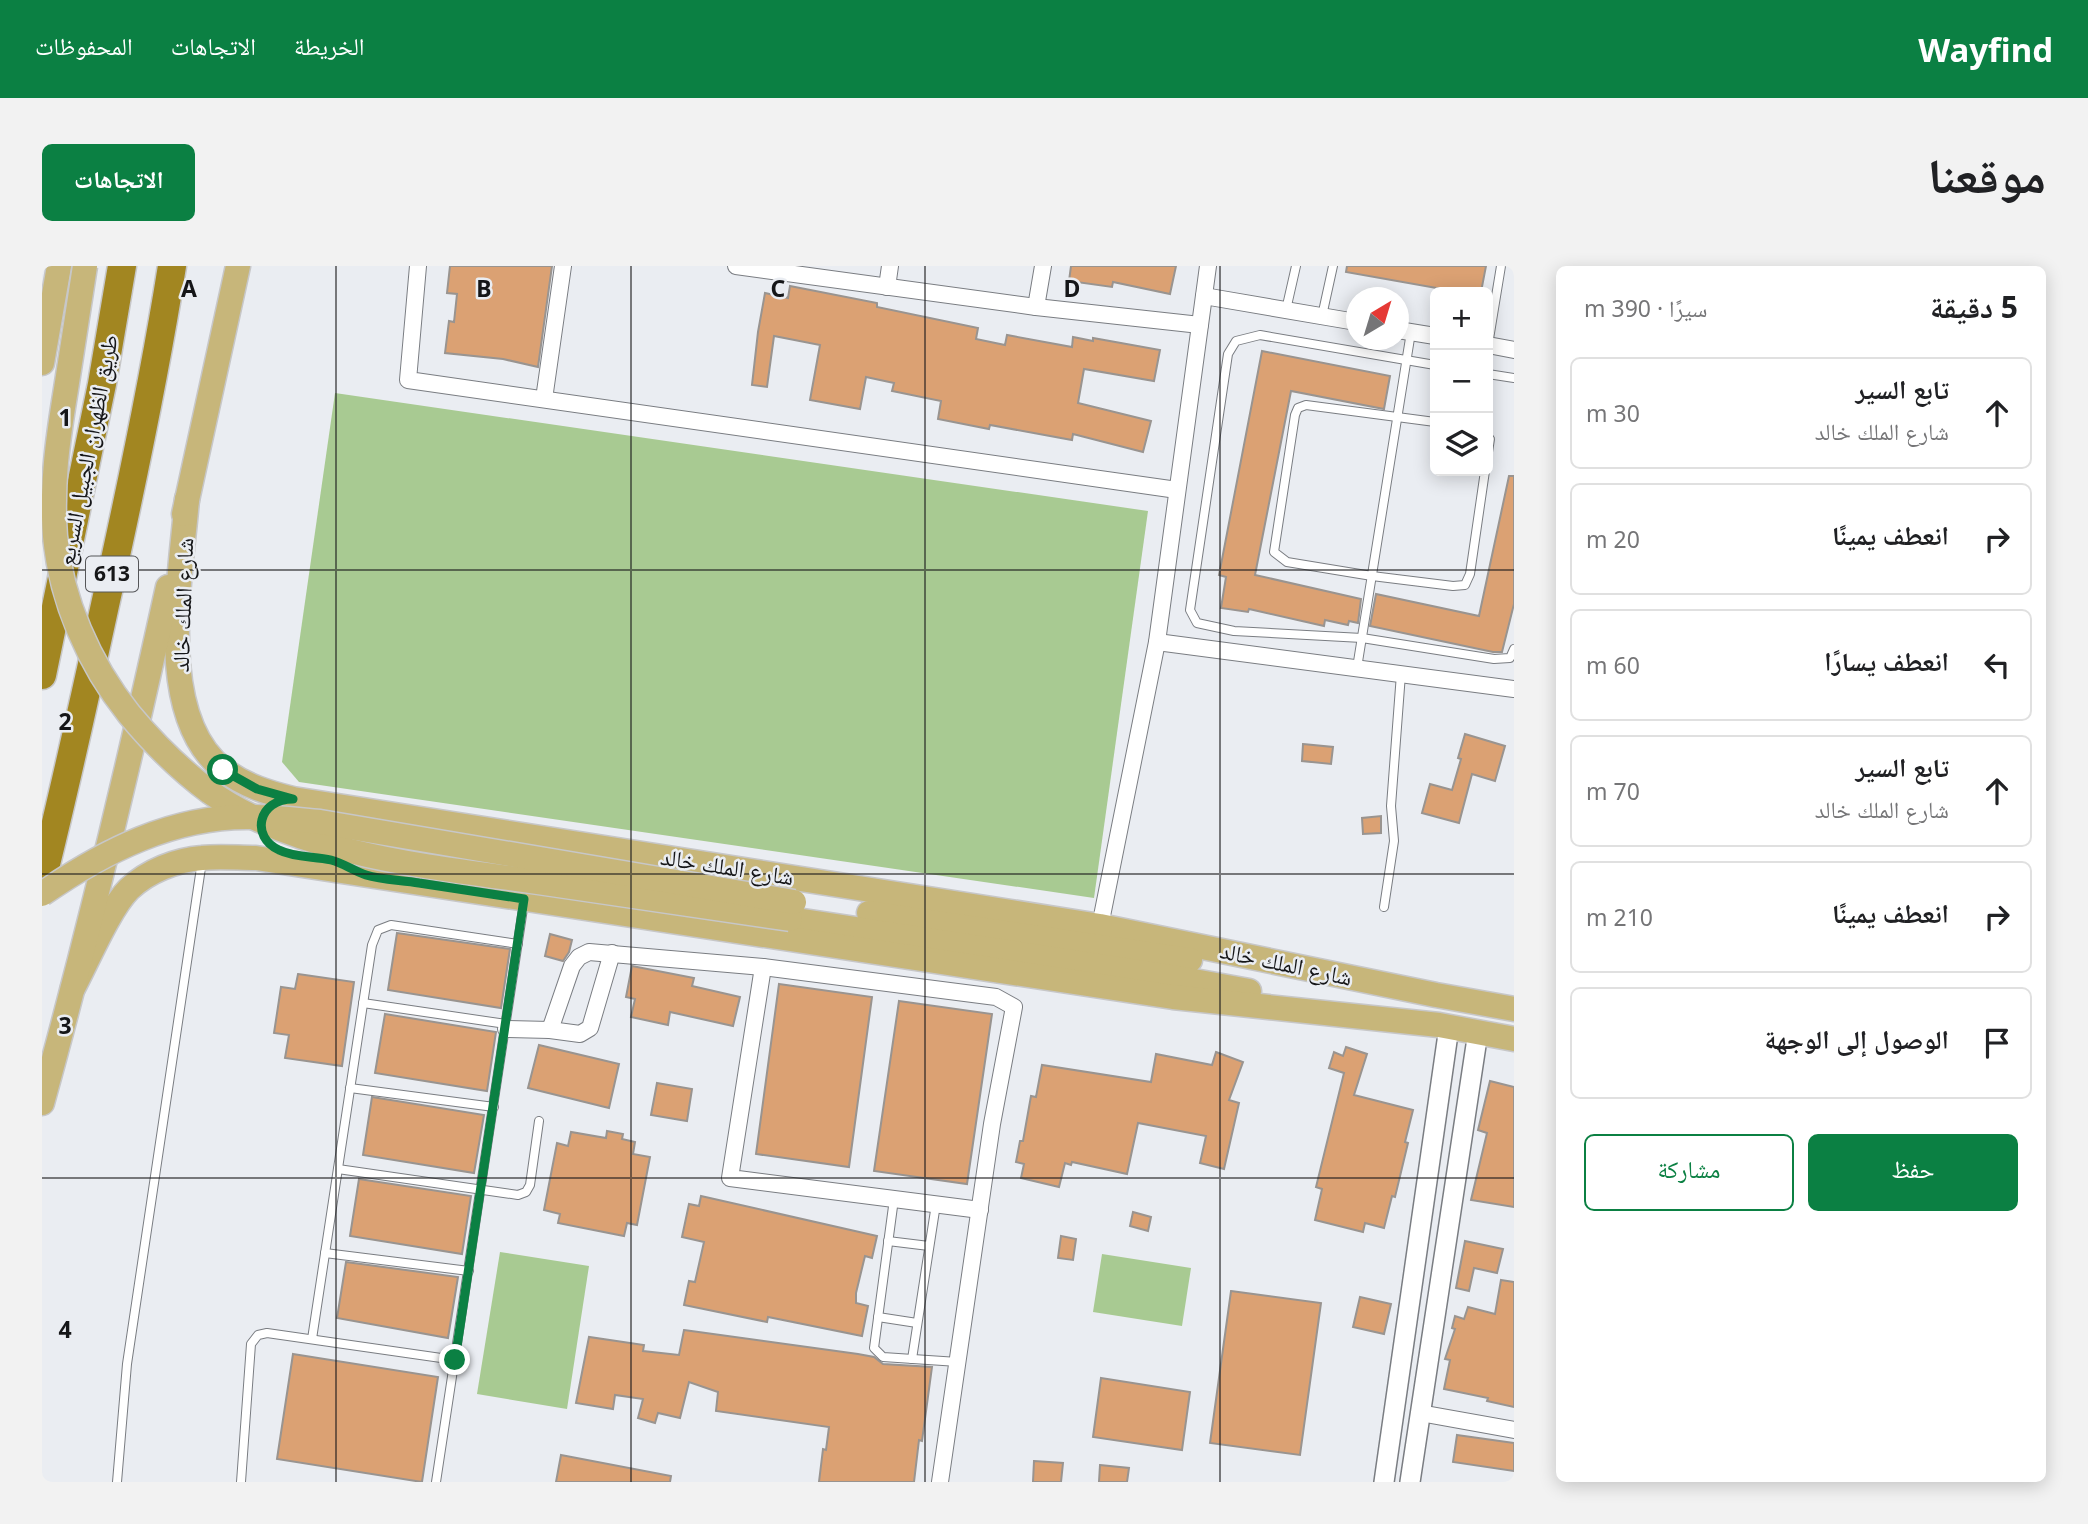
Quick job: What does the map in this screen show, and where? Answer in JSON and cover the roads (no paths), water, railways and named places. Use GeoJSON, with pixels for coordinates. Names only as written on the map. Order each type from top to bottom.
{"type":"FeatureCollection","features":[{"type":"Feature","properties":{"kind":"highway","name":"طريق الظهران الجبيل السريع"},"geometry":{"type":"LineString","coordinates":[[42,675],[102,384],[122,266]]}},
{"type":"Feature","properties":{"kind":"highway","name":"طريق الظهران الجبيل السريع"},"geometry":{"type":"LineString","coordinates":[[42,880],[135,466],[172,266]]}},
{"type":"Feature","properties":{"kind":"main road"},"geometry":{"type":"LineString","coordinates":[[42,363],[59,266]]}},
{"type":"Feature","properties":{"kind":"main road"},"geometry":{"type":"LineString","coordinates":[[85,266],[55,464],[55,536],[60,569],[72,611],[106,684],[152,741],[181,769],[212,793],[270,825],[339,847],[406,863],[1436,995]]}},
{"type":"Feature","properties":{"kind":"main road"},"geometry":{"type":"LineString","coordinates":[[42,1103],[130,758],[239,266]]}},
{"type":"Feature","properties":{"kind":"main road","name":"شارع الملك خالد"},"geometry":{"type":"LineString","coordinates":[[187,499],[177,658],[182,696],[189,720],[202,746],[223,770],[257,789],[293,799],[1100,926],[1436,995],[1514,1007]]}},
{"type":"Feature","properties":{"kind":"main road"},"geometry":{"type":"LineString","coordinates":[[293,799],[280,799],[267,809],[262,831],[272,847],[284,853],[333,860],[367,875]]}},
{"type":"Feature","properties":{"kind":"main road"},"geometry":{"type":"LineString","coordinates":[[42,894],[79,868],[150,834],[188,824],[248,816],[320,822],[792,911],[1444,1026]]}},
{"type":"Feature","properties":{"kind":"main road","name":"شارع الملك خالد"},"geometry":{"type":"LineString","coordinates":[[73,988],[114,910],[128,890],[150,873],[203,858],[256,858],[1173,997],[1444,1026],[1514,1039]]}},
{"type":"Feature","properties":{"kind":"street"},"geometry":{"type":"LineString","coordinates":[[418,266],[408,380],[1177,490]]}},
{"type":"Feature","properties":{"kind":"street"},"geometry":{"type":"LineString","coordinates":[[544,399],[563,266]]}},
{"type":"Feature","properties":{"kind":"street"},"geometry":{"type":"LineString","coordinates":[[736,266],[1036,307],[1200,325]]}},
{"type":"Feature","properties":{"kind":"street"},"geometry":{"type":"LineString","coordinates":[[887,287],[890,266]]}},
{"type":"Feature","properties":{"kind":"street"},"geometry":{"type":"LineString","coordinates":[[1036,307],[1043,266]]}},
{"type":"Feature","properties":{"kind":"street"},"geometry":{"type":"LineString","coordinates":[[1100,926],[1157,642],[1208,266]]}},
{"type":"Feature","properties":{"kind":"street"},"geometry":{"type":"LineString","coordinates":[[1204,296],[1346,320]]}},
{"type":"Feature","properties":{"kind":"street"},"geometry":{"type":"LineString","coordinates":[[1409,332],[1430,335]]}},
{"type":"Feature","properties":{"kind":"street"},"geometry":{"type":"LineString","coordinates":[[1493,346],[1514,350]]}},
{"type":"Feature","properties":{"kind":"street"},"geometry":{"type":"LineString","coordinates":[[1157,642],[1514,689]]}},
{"type":"Feature","properties":{"kind":"street"},"geometry":{"type":"LineString","coordinates":[[550,1030],[572,966],[579,957],[589,952],[763,967],[996,997],[1014,1007],[992,1124],[940,1482]]}},
{"type":"Feature","properties":{"kind":"street"},"geometry":{"type":"LineString","coordinates":[[506,1026],[580,1034],[590,1028],[612,953]]}},
{"type":"Feature","properties":{"kind":"street"},"geometry":{"type":"LineString","coordinates":[[763,967],[730,1178],[980,1210]]}},
{"type":"Feature","properties":{"kind":"street"},"geometry":{"type":"LineString","coordinates":[[1384,1482],[1444,1026]]}},
{"type":"Feature","properties":{"kind":"street"},"geometry":{"type":"LineString","coordinates":[[1410,1482],[1478,1032]]}},
{"type":"Feature","properties":{"kind":"street"},"geometry":{"type":"LineString","coordinates":[[1420,1413],[1514,1430]]}},
{"type":"Feature","properties":{"kind":"lane"},"geometry":{"type":"LineString","coordinates":[[1286,310],[1296,266]]}},
{"type":"Feature","properties":{"kind":"lane"},"geometry":{"type":"LineString","coordinates":[[1322,316],[1333,266]]}},
{"type":"Feature","properties":{"kind":"lane"},"geometry":{"type":"LineString","coordinates":[[1493,315],[1501,266]]}},
{"type":"Feature","properties":{"kind":"lane"},"geometry":{"type":"LineString","coordinates":[[1430,364],[1259,335],[1236,341],[1228,354],[1190,610],[1197,623],[1234,631],[1362,638],[1494,659],[1510,657],[1514,649]]}},
{"type":"Feature","properties":{"kind":"lane"},"geometry":{"type":"LineString","coordinates":[[1357,668],[1406,350]]}},
{"type":"Feature","properties":{"kind":"lane"},"geometry":{"type":"LineString","coordinates":[[1493,375],[1514,378]]}},
{"type":"Feature","properties":{"kind":"lane"},"geometry":{"type":"LineString","coordinates":[[1430,421],[1306,405],[1298,408],[1274,552],[1287,562],[1372,576],[1453,586],[1465,585],[1470,574],[1484,476]]}},
{"type":"Feature","properties":{"kind":"lane"},"geometry":{"type":"LineString","coordinates":[[1384,907],[1394,841],[1391,806],[1401,674]]}},
{"type":"Feature","properties":{"kind":"lane"},"geometry":{"type":"LineString","coordinates":[[117,1482],[127,1364],[203,858]]}},
{"type":"Feature","properties":{"kind":"lane"},"geometry":{"type":"LineString","coordinates":[[436,1482],[524,899]]}},
{"type":"Feature","properties":{"kind":"lane"},"geometry":{"type":"LineString","coordinates":[[312,1339],[372,945],[378,930],[391,925],[518,944]]}},
{"type":"Feature","properties":{"kind":"lane"},"geometry":{"type":"LineString","coordinates":[[363,1003],[506,1026]]}},
{"type":"Feature","properties":{"kind":"lane"},"geometry":{"type":"LineString","coordinates":[[350,1088],[494,1107]]}},
{"type":"Feature","properties":{"kind":"lane"},"geometry":{"type":"LineString","coordinates":[[338,1169],[518,1195],[526,1192],[530,1185],[539,1121]]}},
{"type":"Feature","properties":{"kind":"lane"},"geometry":{"type":"LineString","coordinates":[[894,1199],[874,1343],[876,1352],[883,1357],[958,1362]]}},
{"type":"Feature","properties":{"kind":"lane"},"geometry":{"type":"LineString","coordinates":[[912,1359],[936,1204]]}},
{"type":"Feature","properties":{"kind":"lane"},"geometry":{"type":"LineString","coordinates":[[888,1241],[929,1246]]}},
{"type":"Feature","properties":{"kind":"lane"},"geometry":{"type":"LineString","coordinates":[[325,1253],[468,1271]]}},
{"type":"Feature","properties":{"kind":"lane"},"geometry":{"type":"LineString","coordinates":[[878,1317],[917,1323]]}},
{"type":"Feature","properties":{"kind":"lane"},"geometry":{"type":"LineString","coordinates":[[241,1482],[251,1344],[258,1335],[267,1333],[455,1360]]}}]}
